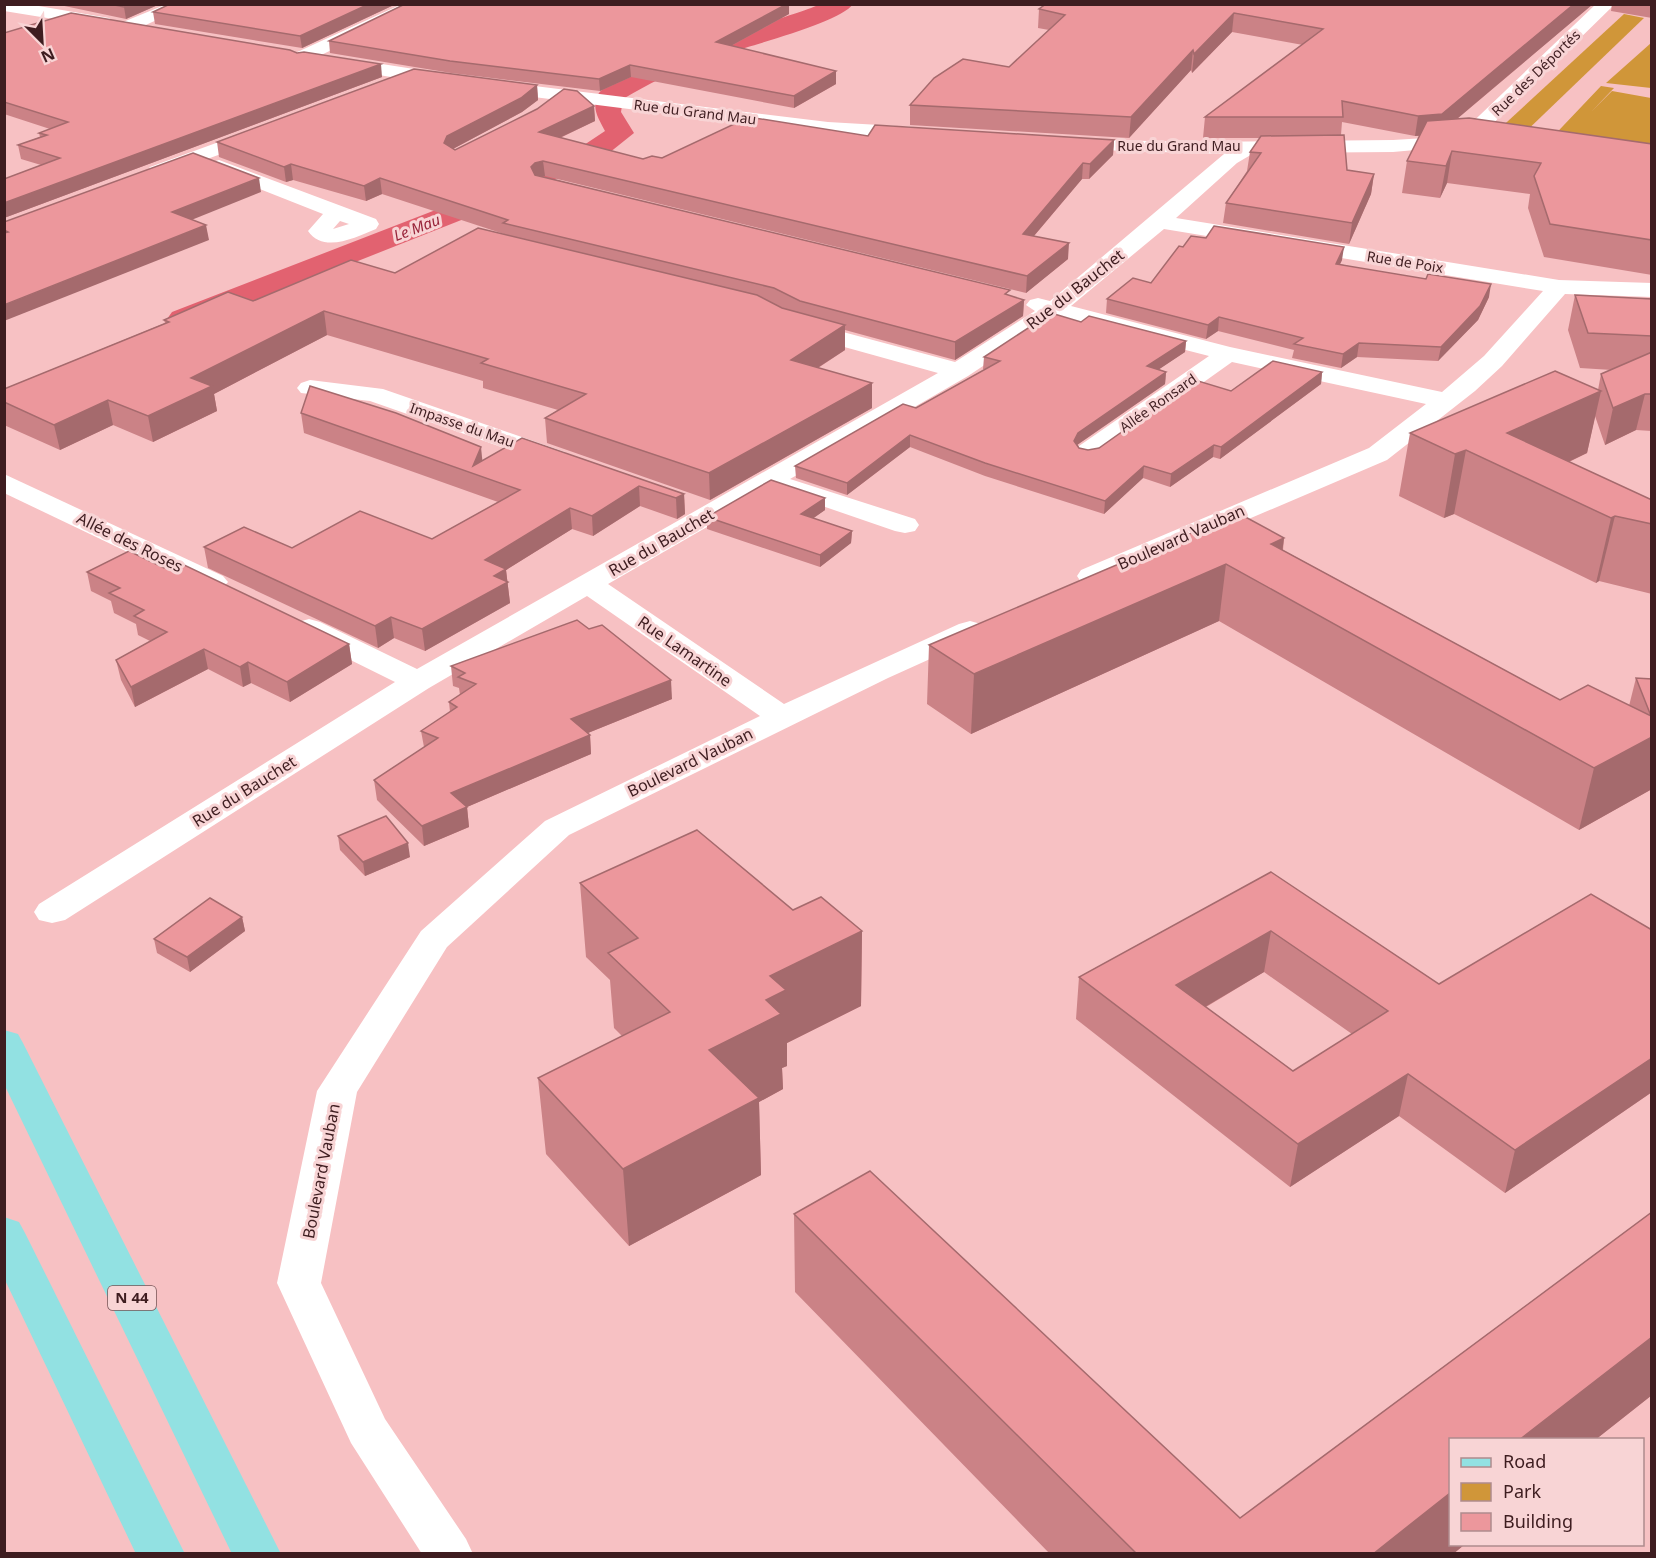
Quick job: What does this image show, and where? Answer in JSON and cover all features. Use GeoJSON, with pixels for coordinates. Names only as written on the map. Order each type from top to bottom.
{"type":"FeatureCollection","features":[{"type":"Feature","properties":{"kind":"main road","name":"N 44"},"geometry":{"type":"LineString","coordinates":[[4,1043],[257,1554]]}},
{"type":"Feature","properties":{"kind":"main road"},"geometry":{"type":"LineString","coordinates":[[4,1233],[161,1554]]}},
{"type":"Feature","properties":{"kind":"street"},"geometry":{"type":"LineString","coordinates":[[129,26],[183,4]]}},
{"type":"Feature","properties":{"kind":"street"},"geometry":{"type":"LineString","coordinates":[[300,58],[417,4]]}},
{"type":"Feature","properties":{"kind":"street","name":"Rue des Déportés"},"geometry":{"type":"LineString","coordinates":[[1464,141],[1607,4]]}},
{"type":"Feature","properties":{"kind":"street"},"geometry":{"type":"LineString","coordinates":[[10,6],[162,32]]}},
{"type":"Feature","properties":{"kind":"street","name":"Rue du Grand Mau"},"geometry":{"type":"LineString","coordinates":[[277,53],[467,83],[584,98],[828,128],[937,135]]}},
{"type":"Feature","properties":{"kind":"street"},"geometry":{"type":"LineString","coordinates":[[379,88],[414,75]]}},
{"type":"Feature","properties":{"kind":"street"},"geometry":{"type":"LineString","coordinates":[[538,112],[560,95]]}},
{"type":"Feature","properties":{"kind":"street"},"geometry":{"type":"LineString","coordinates":[[139,178],[282,124]]}},
{"type":"Feature","properties":{"kind":"street","name":"Rue du Grand Mau"},"geometry":{"type":"LineString","coordinates":[[1049,141],[1099,146],[1393,146],[1464,141],[1488,145]]}},
{"type":"Feature","properties":{"kind":"street","name":"Rue du Bauchet"},"geometry":{"type":"LineString","coordinates":[[52,912],[418,681],[959,371],[1054,309],[1159,222],[1230,159],[1251,147]]}},
{"type":"Feature","properties":{"kind":"street"},"geometry":{"type":"LineString","coordinates":[[195,157],[336,212]]}},
{"type":"Feature","properties":{"kind":"street","name":"Rue de Poix"},"geometry":{"type":"LineString","coordinates":[[1159,222],[1559,287],[1652,290]]}},
{"type":"Feature","properties":{"kind":"street","name":"Boulevard Vauban"},"geometry":{"type":"LineString","coordinates":[[1071,585],[1378,454],[1447,401],[1493,361],[1559,287]]}},
{"type":"Feature","properties":{"kind":"street"},"geometry":{"type":"LineString","coordinates":[[1019,300],[1228,354],[1447,401]]}},
{"type":"Feature","properties":{"kind":"street"},"geometry":{"type":"LineString","coordinates":[[783,321],[959,371]]}},
{"type":"Feature","properties":{"kind":"street","name":"Allée Ronsard"},"geometry":{"type":"LineString","coordinates":[[1088,452],[1228,354]]}},
{"type":"Feature","properties":{"kind":"street","name":"Impasse du Mau"},"geometry":{"type":"LineString","coordinates":[[310,388],[374,394],[578,465]]}},
{"type":"Feature","properties":{"kind":"street"},"geometry":{"type":"LineString","coordinates":[[770,481],[905,525]]}},
{"type":"Feature","properties":{"kind":"street","name":"Allée des Roses"},"geometry":{"type":"LineString","coordinates":[[4,482],[238,594]]}},
{"type":"Feature","properties":{"kind":"street"},"geometry":{"type":"LineString","coordinates":[[680,501],[714,513]]}},
{"type":"Feature","properties":{"kind":"street","name":"Rue Lamartine"},"geometry":{"type":"LineString","coordinates":[[588,584],[782,717]]}},
{"type":"Feature","properties":{"kind":"street"},"geometry":{"type":"LineString","coordinates":[[280,614],[418,681]]}},
{"type":"Feature","properties":{"kind":"street","name":"Boulevard Vauban"},"geometry":{"type":"LineString","coordinates":[[449,1554],[367,1430],[299,1283],[337,1091],[434,939],[557,828],[877,671],[995,619]]}},
{"type":"Feature","properties":{"kind":"green space"},"geometry":{"type":"Polygon","coordinates":[[[1624,14],[1644,18],[1519,138],[1495,133],[1624,14]]]}},
{"type":"Feature","properties":{"kind":"green space"},"geometry":{"type":"Polygon","coordinates":[[[1651,43],[1651,88],[1606,83],[1651,43]]]}},
{"type":"Feature","properties":{"kind":"green space"},"geometry":{"type":"Polygon","coordinates":[[[1601,86],[1614,88],[1591,112],[1612,91],[1651,98],[1651,162],[1544,146],[1601,86]]]}},
{"type":"Feature","properties":{"kind":"building"},"geometry":{"type":"Polygon","coordinates":[[[110,4],[130,4],[124,7],[110,4]]]}},
{"type":"Feature","properties":{"kind":"building"},"geometry":{"type":"Polygon","coordinates":[[[170,4],[369,4],[300,36],[153,12],[170,4]]]}},
{"type":"Feature","properties":{"kind":"building"},"geometry":{"type":"Polygon","coordinates":[[[405,4],[787,4],[716,42],[836,71],[794,96],[630,65],[599,79],[450,61],[329,41],[405,4]]]}},
{"type":"Feature","properties":{"kind":"building"},"geometry":{"type":"Polygon","coordinates":[[[1046,4],[1574,4],[1442,114],[1418,116],[1342,101],[1343,117],[1205,117],[1323,29],[1234,13],[1194,54],[1193,50],[1131,117],[910,105],[934,78],[963,59],[1009,67],[1065,15],[1039,9],[1046,4]]]}},
{"type":"Feature","properties":{"kind":"building"},"geometry":{"type":"Polygon","coordinates":[[[71,13],[297,53],[304,52],[381,64],[4,203],[4,179],[60,158],[18,145],[47,135],[39,133],[68,122],[4,102],[4,33],[71,13]]]}},
{"type":"Feature","properties":{"kind":"building"},"geometry":{"type":"Polygon","coordinates":[[[414,69],[537,85],[521,98],[447,136],[444,143],[455,150],[537,109],[564,89],[577,91],[594,106],[539,132],[643,159],[652,156],[662,158],[749,117],[868,136],[875,125],[1114,140],[1090,164],[1083,163],[1023,234],[1069,243],[1027,276],[543,161],[531,167],[535,175],[1010,290],[1005,294],[1024,300],[955,342],[800,301],[774,288],[503,223],[508,220],[380,178],[364,186],[291,164],[284,167],[217,142],[414,69]]]}},
{"type":"Feature","properties":{"kind":"building"},"geometry":{"type":"Polygon","coordinates":[[[1469,118],[1652,144],[1652,240],[1550,224],[1534,176],[1541,163],[1452,151],[1446,166],[1407,161],[1427,121],[1469,118]]]}},
{"type":"Feature","properties":{"kind":"building"},"geometry":{"type":"Polygon","coordinates":[[[1344,135],[1347,170],[1374,174],[1352,223],[1226,203],[1261,153],[1250,152],[1261,136],[1344,135]]]}},
{"type":"Feature","properties":{"kind":"building"},"geometry":{"type":"Polygon","coordinates":[[[193,153],[259,178],[172,212],[206,225],[4,305],[4,233],[8,232],[4,230],[4,222],[193,153]]]}},
{"type":"Feature","properties":{"kind":"building"},"geometry":{"type":"Polygon","coordinates":[[[1214,226],[1344,247],[1336,264],[1426,279],[1428,274],[1491,284],[1480,306],[1441,347],[1359,343],[1343,354],[1294,344],[1303,338],[1219,317],[1208,325],[1107,299],[1133,278],[1151,283],[1179,246],[1183,247],[1191,236],[1206,238],[1214,226]]]}},
{"type":"Feature","properties":{"kind":"building"},"geometry":{"type":"Polygon","coordinates":[[[478,228],[757,295],[782,308],[845,325],[791,360],[872,383],[709,473],[545,418],[586,394],[481,363],[488,359],[324,311],[191,378],[212,386],[148,416],[108,400],[54,425],[4,402],[4,389],[169,322],[164,320],[228,292],[253,301],[351,260],[395,273],[478,228]]]}},
{"type":"Feature","properties":{"kind":"building"},"geometry":{"type":"Polygon","coordinates":[[[1575,295],[1652,299],[1652,336],[1588,333],[1575,295]]]}},
{"type":"Feature","properties":{"kind":"building"},"geometry":{"type":"Polygon","coordinates":[[[1051,313],[1081,322],[1089,316],[1186,341],[1147,366],[1166,372],[1078,433],[1074,441],[1079,448],[1088,450],[1099,448],[1195,380],[1231,391],[1273,361],[1322,372],[1221,447],[1214,445],[1171,474],[1144,466],[1105,501],[985,463],[910,435],[847,483],[795,466],[903,404],[916,408],[1000,361],[984,357],[1051,313]]]}},
{"type":"Feature","properties":{"kind":"building"},"geometry":{"type":"Polygon","coordinates":[[[1652,352],[1652,394],[1645,394],[1613,408],[1601,374],[1652,352]]]}},
{"type":"Feature","properties":{"kind":"building"},"geometry":{"type":"Polygon","coordinates":[[[1555,371],[1601,391],[1507,433],[1652,500],[1652,524],[1615,516],[1611,518],[1466,450],[1455,454],[1410,433],[1555,371]]]}},
{"type":"Feature","properties":{"kind":"building"},"geometry":{"type":"Polygon","coordinates":[[[310,386],[396,413],[481,447],[473,466],[522,438],[684,494],[676,498],[639,486],[592,516],[570,508],[485,560],[506,569],[494,576],[508,582],[422,629],[391,617],[375,626],[204,547],[244,527],[292,548],[360,511],[432,539],[520,490],[301,413],[310,386]]]}},
{"type":"Feature","properties":{"kind":"building"},"geometry":{"type":"Polygon","coordinates":[[[771,480],[825,498],[801,514],[852,531],[820,555],[707,517],[771,480]]]}},
{"type":"Feature","properties":{"kind":"building"},"geometry":{"type":"Polygon","coordinates":[[[1238,513],[1284,538],[1271,544],[1560,700],[1588,685],[1651,716],[1636,678],[1652,679],[1652,737],[1594,768],[1226,564],[974,674],[929,645],[1238,513]]]}},
{"type":"Feature","properties":{"kind":"building"},"geometry":{"type":"Polygon","coordinates":[[[129,551],[164,568],[178,562],[349,644],[287,682],[248,662],[240,667],[204,649],[131,687],[116,660],[167,632],[134,616],[144,610],[109,593],[120,588],[87,572],[129,551]]]}},
{"type":"Feature","properties":{"kind":"building"},"geometry":{"type":"Polygon","coordinates":[[[577,620],[589,629],[602,625],[671,680],[571,719],[590,735],[451,793],[467,807],[422,826],[374,780],[438,738],[421,731],[457,707],[449,702],[476,684],[458,677],[465,673],[451,666],[577,620]]]}},
{"type":"Feature","properties":{"kind":"building"},"geometry":{"type":"Polygon","coordinates":[[[386,816],[408,843],[363,862],[338,836],[386,816]]]}},
{"type":"Feature","properties":{"kind":"building"},"geometry":{"type":"Polygon","coordinates":[[[697,830],[793,910],[821,897],[862,931],[770,976],[786,990],[766,1000],[781,1014],[709,1050],[759,1098],[623,1169],[538,1078],[670,1012],[608,953],[638,938],[580,883],[697,830]]]}},
{"type":"Feature","properties":{"kind":"building"},"geometry":{"type":"Polygon","coordinates":[[[1271,872],[1439,984],[1591,894],[1652,930],[1652,1058],[1515,1150],[1408,1074],[1298,1144],[1079,977],[1271,872]],[[1271,931],[1176,985],[1293,1071],[1388,1011],[1271,931]]]}},
{"type":"Feature","properties":{"kind":"building"},"geometry":{"type":"Polygon","coordinates":[[[210,898],[242,917],[187,957],[154,939],[210,898]]]}},
{"type":"Feature","properties":{"kind":"building"},"geometry":{"type":"Polygon","coordinates":[[[870,1171],[1240,1518],[1652,1212],[1652,1337],[1522,1438],[1449,1438],[1449,1494],[1373,1554],[1137,1554],[794,1214],[870,1171]]]}},
{"type":"Feature","properties":{"kind":"waterway","name":"Le Mau"},"geometry":{"type":"LineString","coordinates":[[183,319],[474,205],[594,151],[620,133],[608,112],[610,96],[636,80],[664,66],[784,27],[842,4]]}}]}
